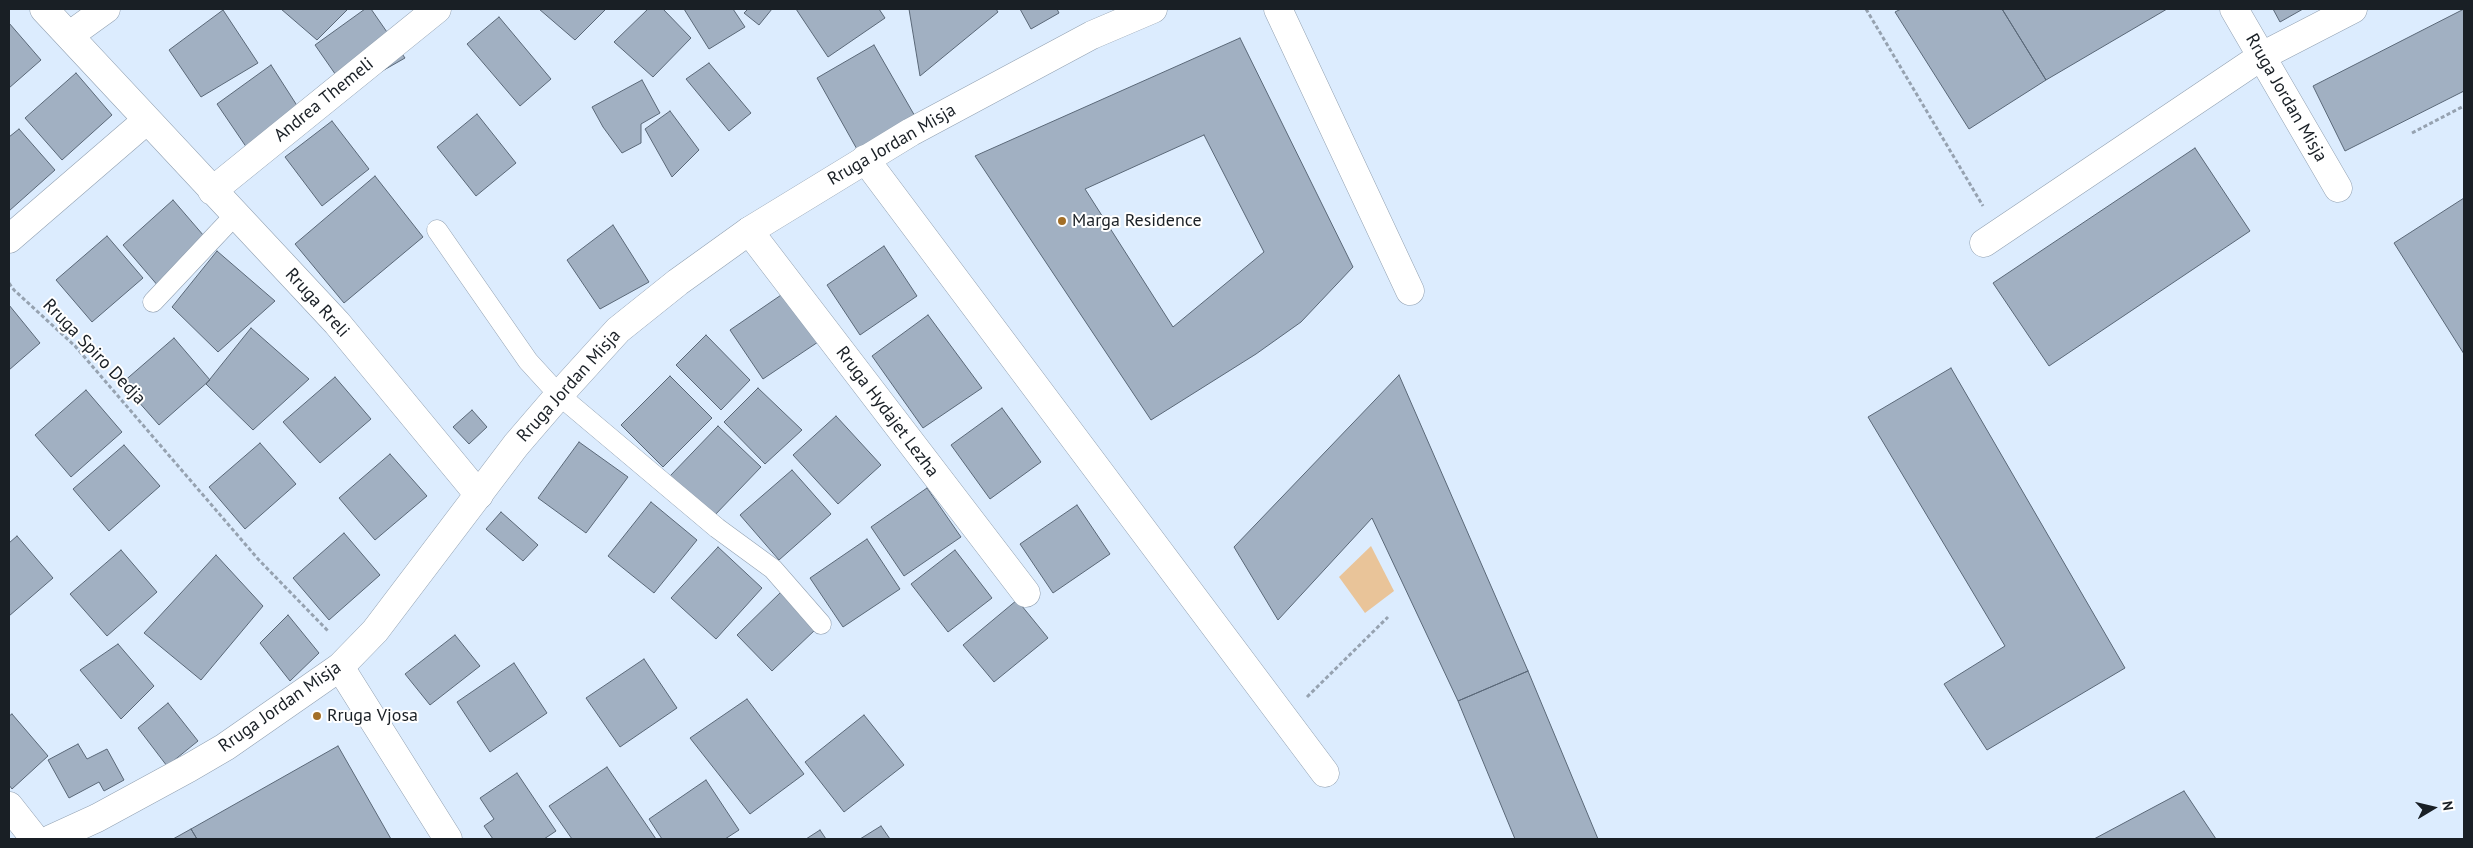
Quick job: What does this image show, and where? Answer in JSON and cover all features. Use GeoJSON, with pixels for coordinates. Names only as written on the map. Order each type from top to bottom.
{"type":"FeatureCollection","features":[{"type":"Feature","properties":{"kind":"street","name":"Rruga Rreli"},"geometry":{"type":"LineString","coordinates":[[44,9],[337,323],[479,495]]}},
{"type":"Feature","properties":{"kind":"street"},"geometry":{"type":"LineString","coordinates":[[70,36],[106,9]]}},
{"type":"Feature","properties":{"kind":"street","name":"Andrea Themeli"},"geometry":{"type":"LineString","coordinates":[[212,191],[437,9]]}},
{"type":"Feature","properties":{"kind":"street","name":"Rruga Jordan Misja"},"geometry":{"type":"LineString","coordinates":[[51,839],[97,818],[190,768],[224,747],[346,661],[375,631],[516,446],[559,395],[618,330],[678,282],[749,231],[911,132],[1092,36],[1153,9]]}},
{"type":"Feature","properties":{"kind":"street"},"geometry":{"type":"LineString","coordinates":[[1278,9],[1410,291]]}},
{"type":"Feature","properties":{"kind":"street","name":"Rruga Jordan Misja"},"geometry":{"type":"LineString","coordinates":[[2234,9],[2338,188]]}},
{"type":"Feature","properties":{"kind":"street"},"geometry":{"type":"LineString","coordinates":[[1984,243],[2262,56],[2353,9]]}},
{"type":"Feature","properties":{"kind":"street"},"geometry":{"type":"LineString","coordinates":[[9,239],[147,120]]}},
{"type":"Feature","properties":{"kind":"street"},"geometry":{"type":"LineString","coordinates":[[865,159],[1325,773]]}},
{"type":"Feature","properties":{"kind":"street","name":"Rruga Hydajet Lezha"},"geometry":{"type":"LineString","coordinates":[[749,231],[1026,592]]}},
{"type":"Feature","properties":{"kind":"street"},"geometry":{"type":"LineString","coordinates":[[346,661],[448,839]]}},
{"type":"Feature","properties":{"kind":"street"},"geometry":{"type":"LineString","coordinates":[[9,806],[35,839]]}},
{"type":"Feature","properties":{"kind":"lane"},"geometry":{"type":"LineString","coordinates":[[153,302],[235,215]]}},
{"type":"Feature","properties":{"kind":"lane"},"geometry":{"type":"LineString","coordinates":[[437,230],[528,361],[559,395],[717,528],[773,569],[821,624]]}},
{"type":"Feature","properties":{"kind":"path"},"geometry":{"type":"LineString","coordinates":[[1866,9],[1965,173]]}},
{"type":"Feature","properties":{"kind":"path"},"geometry":{"type":"LineString","coordinates":[[2412,133],[2464,106]]}},
{"type":"Feature","properties":{"kind":"path","name":"Rruga Spiro Dedja"},"geometry":{"type":"LineString","coordinates":[[9,283],[14,290],[75,346],[195,488],[346,661]]}},
{"type":"Feature","properties":{"kind":"path"},"geometry":{"type":"LineString","coordinates":[[1284,719],[1388,617]]}},
{"type":"Feature","properties":{"kind":"shaded area"},"geometry":{"type":"Polygon","coordinates":[[[1371,546],[1394,591],[1365,613],[1339,577],[1371,546]]]}},
{"type":"Feature","properties":{"kind":"building"},"geometry":{"type":"Polygon","coordinates":[[[281,9],[348,9],[317,40],[281,9]]]}},
{"type":"Feature","properties":{"kind":"building"},"geometry":{"type":"Polygon","coordinates":[[[365,9],[371,9],[405,58],[347,91],[315,45],[365,9]]]}},
{"type":"Feature","properties":{"kind":"building"},"geometry":{"type":"Polygon","coordinates":[[[539,9],[606,9],[575,40],[539,9]]]}},
{"type":"Feature","properties":{"kind":"building"},"geometry":{"type":"Polygon","coordinates":[[[648,9],[663,9],[691,38],[653,77],[614,42],[648,9]]]}},
{"type":"Feature","properties":{"kind":"building"},"geometry":{"type":"Polygon","coordinates":[[[684,9],[733,9],[745,27],[709,49],[684,9]]]}},
{"type":"Feature","properties":{"kind":"building"},"geometry":{"type":"Polygon","coordinates":[[[748,9],[772,9],[759,25],[744,13],[748,9]]]}},
{"type":"Feature","properties":{"kind":"building"},"geometry":{"type":"Polygon","coordinates":[[[796,9],[879,9],[885,18],[828,57],[796,9]]]}},
{"type":"Feature","properties":{"kind":"building"},"geometry":{"type":"Polygon","coordinates":[[[909,9],[996,9],[998,12],[920,76],[909,9]]]}},
{"type":"Feature","properties":{"kind":"building"},"geometry":{"type":"Polygon","coordinates":[[[1020,9],[1057,9],[1059,13],[1031,29],[1020,9]]]}},
{"type":"Feature","properties":{"kind":"building"},"geometry":{"type":"Polygon","coordinates":[[[1901,9],[2002,9],[2046,80],[1969,129],[1895,12],[1901,9]]]}},
{"type":"Feature","properties":{"kind":"building"},"geometry":{"type":"Polygon","coordinates":[[[2002,9],[2167,9],[2046,80],[2002,9]]]}},
{"type":"Feature","properties":{"kind":"building"},"geometry":{"type":"Polygon","coordinates":[[[2273,9],[2303,9],[2280,22],[2273,9]]]}},
{"type":"Feature","properties":{"kind":"building"},"geometry":{"type":"Polygon","coordinates":[[[2464,9],[2464,91],[2345,151],[2313,86],[2464,9]]]}},
{"type":"Feature","properties":{"kind":"building"},"geometry":{"type":"Polygon","coordinates":[[[223,10],[258,63],[201,97],[169,50],[223,10]]]}},
{"type":"Feature","properties":{"kind":"building"},"geometry":{"type":"Polygon","coordinates":[[[499,17],[551,79],[520,106],[467,44],[499,17]]]}},
{"type":"Feature","properties":{"kind":"building"},"geometry":{"type":"Polygon","coordinates":[[[9,23],[41,60],[9,88],[9,23]]]}},
{"type":"Feature","properties":{"kind":"building","name":"Marga Residence"},"geometry":{"type":"Polygon","coordinates":[[[1240,38],[1353,267],[1301,322],[1256,354],[1151,420],[975,156],[1240,38]],[[1204,135],[1085,189],[1173,327],[1264,252],[1204,135]]]}},
{"type":"Feature","properties":{"kind":"building"},"geometry":{"type":"Polygon","coordinates":[[[874,45],[916,118],[858,151],[817,78],[874,45]]]}},
{"type":"Feature","properties":{"kind":"building"},"geometry":{"type":"Polygon","coordinates":[[[709,63],[751,113],[729,131],[686,79],[709,63]]]}},
{"type":"Feature","properties":{"kind":"building"},"geometry":{"type":"Polygon","coordinates":[[[271,65],[305,118],[249,151],[217,104],[271,65]]]}},
{"type":"Feature","properties":{"kind":"building"},"geometry":{"type":"Polygon","coordinates":[[[76,73],[112,115],[62,160],[25,118],[76,73]]]}},
{"type":"Feature","properties":{"kind":"building"},"geometry":{"type":"Polygon","coordinates":[[[642,80],[660,113],[641,124],[641,143],[622,153],[603,127],[592,107],[642,80]]]}},
{"type":"Feature","properties":{"kind":"building"},"geometry":{"type":"Polygon","coordinates":[[[670,111],[699,150],[672,177],[645,129],[670,111]]]}},
{"type":"Feature","properties":{"kind":"building"},"geometry":{"type":"Polygon","coordinates":[[[477,114],[516,163],[476,196],[437,147],[477,114]]]}},
{"type":"Feature","properties":{"kind":"building"},"geometry":{"type":"Polygon","coordinates":[[[332,121],[369,169],[322,206],[285,157],[332,121]]]}},
{"type":"Feature","properties":{"kind":"building"},"geometry":{"type":"Polygon","coordinates":[[[19,129],[55,170],[9,211],[9,137],[19,129]]]}},
{"type":"Feature","properties":{"kind":"building"},"geometry":{"type":"Polygon","coordinates":[[[2195,148],[2250,231],[2049,366],[1993,283],[2195,148]]]}},
{"type":"Feature","properties":{"kind":"building"},"geometry":{"type":"Polygon","coordinates":[[[375,176],[423,237],[344,303],[295,244],[375,176]]]}},
{"type":"Feature","properties":{"kind":"building"},"geometry":{"type":"Polygon","coordinates":[[[2464,198],[2464,354],[2394,243],[2464,198]]]}},
{"type":"Feature","properties":{"kind":"building"},"geometry":{"type":"Polygon","coordinates":[[[173,200],[210,243],[159,287],[123,245],[173,200]]]}},
{"type":"Feature","properties":{"kind":"building"},"geometry":{"type":"Polygon","coordinates":[[[613,225],[649,282],[600,309],[567,260],[613,225]]]}},
{"type":"Feature","properties":{"kind":"building"},"geometry":{"type":"Polygon","coordinates":[[[107,236],[143,278],[92,322],[56,280],[107,236]]]}},
{"type":"Feature","properties":{"kind":"building"},"geometry":{"type":"Polygon","coordinates":[[[884,246],[917,296],[860,335],[827,285],[884,246]]]}},
{"type":"Feature","properties":{"kind":"building"},"geometry":{"type":"Polygon","coordinates":[[[217,251],[275,301],[218,352],[172,307],[217,251]]]}},
{"type":"Feature","properties":{"kind":"building"},"geometry":{"type":"Polygon","coordinates":[[[787,291],[821,340],[763,379],[730,330],[787,291]]]}},
{"type":"Feature","properties":{"kind":"building"},"geometry":{"type":"Polygon","coordinates":[[[9,305],[40,343],[9,370],[9,305]]]}},
{"type":"Feature","properties":{"kind":"building"},"geometry":{"type":"Polygon","coordinates":[[[928,315],[982,388],[923,428],[872,356],[928,315]]]}},
{"type":"Feature","properties":{"kind":"building"},"geometry":{"type":"Polygon","coordinates":[[[251,328],[309,379],[253,430],[206,384],[251,328]]]}},
{"type":"Feature","properties":{"kind":"building"},"geometry":{"type":"Polygon","coordinates":[[[706,335],[750,380],[721,410],[676,365],[706,335]]]}},
{"type":"Feature","properties":{"kind":"building"},"geometry":{"type":"Polygon","coordinates":[[[174,338],[210,380],[159,425],[122,383],[174,338]]]}},
{"type":"Feature","properties":{"kind":"building"},"geometry":{"type":"Polygon","coordinates":[[[1951,368],[2125,668],[1987,750],[1944,684],[2005,646],[1868,417],[1951,368]]]}},
{"type":"Feature","properties":{"kind":"building"},"geometry":{"type":"Polygon","coordinates":[[[1399,375],[1528,671],[1458,701],[1372,518],[1278,620],[1234,547],[1399,375]]]}},
{"type":"Feature","properties":{"kind":"building"},"geometry":{"type":"Polygon","coordinates":[[[670,376],[712,418],[663,467],[621,425],[670,376]]]}},
{"type":"Feature","properties":{"kind":"building"},"geometry":{"type":"Polygon","coordinates":[[[335,377],[371,419],[320,463],[283,422],[335,377]]]}},
{"type":"Feature","properties":{"kind":"building"},"geometry":{"type":"Polygon","coordinates":[[[758,388],[802,430],[765,464],[724,422],[758,388]]]}},
{"type":"Feature","properties":{"kind":"building"},"geometry":{"type":"Polygon","coordinates":[[[86,390],[122,432],[71,477],[35,435],[86,390]]]}},
{"type":"Feature","properties":{"kind":"building"},"geometry":{"type":"Polygon","coordinates":[[[1002,408],[1041,462],[990,499],[951,445],[1002,408]]]}},
{"type":"Feature","properties":{"kind":"building"},"geometry":{"type":"Polygon","coordinates":[[[472,410],[487,427],[469,444],[453,427],[472,410]]]}},
{"type":"Feature","properties":{"kind":"building"},"geometry":{"type":"Polygon","coordinates":[[[836,416],[881,465],[838,504],[793,455],[836,416]]]}},
{"type":"Feature","properties":{"kind":"building"},"geometry":{"type":"Polygon","coordinates":[[[718,426],[761,467],[713,517],[670,476],[718,426]]]}},
{"type":"Feature","properties":{"kind":"building"},"geometry":{"type":"Polygon","coordinates":[[[579,442],[628,477],[586,533],[538,498],[579,442]]]}},
{"type":"Feature","properties":{"kind":"building"},"geometry":{"type":"Polygon","coordinates":[[[260,443],[296,484],[245,529],[209,487],[260,443]]]}},
{"type":"Feature","properties":{"kind":"building"},"geometry":{"type":"Polygon","coordinates":[[[124,445],[160,486],[109,531],[73,489],[124,445]]]}},
{"type":"Feature","properties":{"kind":"building"},"geometry":{"type":"Polygon","coordinates":[[[390,454],[427,496],[375,540],[339,498],[390,454]]]}},
{"type":"Feature","properties":{"kind":"building"},"geometry":{"type":"Polygon","coordinates":[[[792,470],[831,514],[779,560],[740,515],[792,470]]]}},
{"type":"Feature","properties":{"kind":"building"},"geometry":{"type":"Polygon","coordinates":[[[927,488],[961,537],[904,576],[871,527],[927,488]]]}},
{"type":"Feature","properties":{"kind":"building"},"geometry":{"type":"Polygon","coordinates":[[[651,502],[697,540],[654,593],[608,556],[651,502]]]}},
{"type":"Feature","properties":{"kind":"building"},"geometry":{"type":"Polygon","coordinates":[[[1077,505],[1110,554],[1053,593],[1020,544],[1077,505]]]}},
{"type":"Feature","properties":{"kind":"building"},"geometry":{"type":"Polygon","coordinates":[[[501,512],[538,545],[523,561],[486,529],[501,512]]]}},
{"type":"Feature","properties":{"kind":"building"},"geometry":{"type":"Polygon","coordinates":[[[344,533],[380,575],[329,620],[293,578],[344,533]]]}},
{"type":"Feature","properties":{"kind":"building"},"geometry":{"type":"Polygon","coordinates":[[[17,536],[53,578],[9,616],[9,543],[17,536]]]}},
{"type":"Feature","properties":{"kind":"building"},"geometry":{"type":"Polygon","coordinates":[[[867,539],[900,589],[843,627],[810,578],[867,539]]]}},
{"type":"Feature","properties":{"kind":"building"},"geometry":{"type":"Polygon","coordinates":[[[718,547],[762,588],[716,639],[671,598],[718,547]]]}},
{"type":"Feature","properties":{"kind":"building"},"geometry":{"type":"Polygon","coordinates":[[[121,550],[157,592],[107,636],[70,594],[121,550]]]}},
{"type":"Feature","properties":{"kind":"building"},"geometry":{"type":"Polygon","coordinates":[[[955,550],[992,598],[948,632],[911,584],[955,550]]]}},
{"type":"Feature","properties":{"kind":"building"},"geometry":{"type":"Polygon","coordinates":[[[216,555],[263,606],[201,680],[144,633],[216,555]]]}},
{"type":"Feature","properties":{"kind":"building"},"geometry":{"type":"Polygon","coordinates":[[[781,592],[816,629],[772,671],[737,635],[781,592]]]}},
{"type":"Feature","properties":{"kind":"building"},"geometry":{"type":"Polygon","coordinates":[[[1017,600],[1048,638],[994,682],[963,645],[1017,600]]]}},
{"type":"Feature","properties":{"kind":"building"},"geometry":{"type":"Polygon","coordinates":[[[288,615],[319,653],[290,681],[260,643],[288,615]]]}},
{"type":"Feature","properties":{"kind":"building"},"geometry":{"type":"Polygon","coordinates":[[[455,635],[480,666],[430,705],[405,674],[455,635]]]}},
{"type":"Feature","properties":{"kind":"building"},"geometry":{"type":"Polygon","coordinates":[[[118,644],[154,686],[121,719],[80,670],[118,644]]]}},
{"type":"Feature","properties":{"kind":"building"},"geometry":{"type":"Polygon","coordinates":[[[644,659],[677,708],[620,747],[586,698],[644,659]]]}},
{"type":"Feature","properties":{"kind":"building"},"geometry":{"type":"Polygon","coordinates":[[[514,663],[547,713],[490,752],[457,702],[514,663]]]}},
{"type":"Feature","properties":{"kind":"building"},"geometry":{"type":"Polygon","coordinates":[[[1528,671],[1598,839],[1515,839],[1458,701],[1528,671]]]}},
{"type":"Feature","properties":{"kind":"building"},"geometry":{"type":"Polygon","coordinates":[[[747,699],[804,774],[750,814],[690,738],[747,699]]]}},
{"type":"Feature","properties":{"kind":"building"},"geometry":{"type":"Polygon","coordinates":[[[168,703],[198,741],[167,766],[138,728],[168,703]]]}},
{"type":"Feature","properties":{"kind":"building"},"geometry":{"type":"Polygon","coordinates":[[[12,714],[48,756],[12,789],[9,785],[9,716],[12,714]]]}},
{"type":"Feature","properties":{"kind":"building"},"geometry":{"type":"Polygon","coordinates":[[[864,715],[904,765],[844,812],[805,762],[864,715]]]}},
{"type":"Feature","properties":{"kind":"building"},"geometry":{"type":"Polygon","coordinates":[[[78,744],[87,759],[107,749],[124,780],[104,791],[99,782],[69,798],[48,760],[78,744]]]}},
{"type":"Feature","properties":{"kind":"building"},"geometry":{"type":"Polygon","coordinates":[[[338,746],[391,839],[197,839],[191,829],[338,746]]]}},
{"type":"Feature","properties":{"kind":"building"},"geometry":{"type":"Polygon","coordinates":[[[607,767],[656,839],[572,839],[549,806],[607,767]]]}},
{"type":"Feature","properties":{"kind":"building"},"geometry":{"type":"Polygon","coordinates":[[[517,773],[556,831],[544,839],[493,839],[484,826],[494,819],[480,798],[517,773]]]}},
{"type":"Feature","properties":{"kind":"building"},"geometry":{"type":"Polygon","coordinates":[[[706,780],[739,830],[725,839],[662,839],[649,819],[706,780]]]}},
{"type":"Feature","properties":{"kind":"building"},"geometry":{"type":"Polygon","coordinates":[[[2184,791],[2216,839],[2094,839],[2184,791]]]}},
{"type":"Feature","properties":{"kind":"building"},"geometry":{"type":"Polygon","coordinates":[[[881,826],[890,839],[860,839],[881,826]]]}},
{"type":"Feature","properties":{"kind":"building"},"geometry":{"type":"Polygon","coordinates":[[[191,829],[197,839],[173,839],[191,829]]]}},
{"type":"Feature","properties":{"kind":"building"},"geometry":{"type":"Polygon","coordinates":[[[820,830],[826,839],[806,839],[820,830]]]}},
{"type":"Feature","properties":{"kind":"place","name":"Marga Residence"},"geometry":{"type":"Point","coordinates":[1062,221]}},
{"type":"Feature","properties":{"kind":"place","name":"Rruga Vjosa"},"geometry":{"type":"Point","coordinates":[317,716]}}]}
